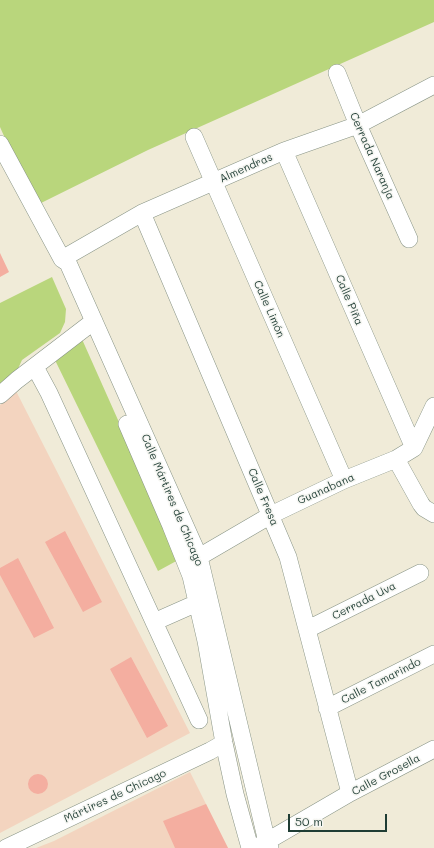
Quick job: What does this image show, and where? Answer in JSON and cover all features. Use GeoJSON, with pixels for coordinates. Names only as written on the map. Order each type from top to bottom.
{"type":"FeatureCollection","features":[{"type":"Feature","properties":{"kind":"street","name":"Cerrada Naranja"},"geometry":{"type":"LineString","coordinates":[[337,73],[358,125],[409,239]]}},
{"type":"Feature","properties":{"kind":"street","name":"Almendras"},"geometry":{"type":"LineString","coordinates":[[62,259],[142,213],[284,151],[358,125],[433,89]]}},
{"type":"Feature","properties":{"kind":"street","name":"Calle Limón"},"geometry":{"type":"LineString","coordinates":[[194,137],[344,480]]}},
{"type":"Feature","properties":{"kind":"street","name":"Calle Mártires de Chicago"},"geometry":{"type":"LineString","coordinates":[[0,144],[62,259],[68,263],[90,324],[191,576],[206,641],[224,743],[235,794],[250,848]]}},
{"type":"Feature","properties":{"kind":"street","name":"Calle Piña"},"geometry":{"type":"LineString","coordinates":[[284,151],[414,448]]}},
{"type":"Feature","properties":{"kind":"street","name":"Calle Fresa"},"geometry":{"type":"LineString","coordinates":[[142,213],[288,557],[350,793]]}},
{"type":"Feature","properties":{"kind":"street","name":"Calle Mártires de Chicago"},"geometry":{"type":"LineString","coordinates":[[90,324],[199,557],[264,846]]}},
{"type":"Feature","properties":{"kind":"street"},"geometry":{"type":"LineString","coordinates":[[0,395],[17,380],[90,324]]}},
{"type":"Feature","properties":{"kind":"street"},"geometry":{"type":"LineString","coordinates":[[35,366],[199,720]]}},
{"type":"Feature","properties":{"kind":"street"},"geometry":{"type":"LineString","coordinates":[[414,448],[434,406]]}},
{"type":"Feature","properties":{"kind":"street","name":"Guanabana"},"geometry":{"type":"LineString","coordinates":[[199,557],[271,515],[344,480],[396,459],[414,448]]}},
{"type":"Feature","properties":{"kind":"street"},"geometry":{"type":"LineString","coordinates":[[396,459],[421,504],[424,508],[434,514]]}},
{"type":"Feature","properties":{"kind":"street","name":"Cerrada Uva"},"geometry":{"type":"LineString","coordinates":[[308,629],[420,573]]}},
{"type":"Feature","properties":{"kind":"street"},"geometry":{"type":"LineString","coordinates":[[154,622],[197,603]]}},
{"type":"Feature","properties":{"kind":"street","name":"Calle Tamarindo"},"geometry":{"type":"LineString","coordinates":[[328,708],[434,654]]}},
{"type":"Feature","properties":{"kind":"street","name":"Mártires de Chicago"},"geometry":{"type":"LineString","coordinates":[[6,848],[224,743]]}},
{"type":"Feature","properties":{"kind":"street","name":"Calle Grosella"},"geometry":{"type":"LineString","coordinates":[[264,846],[350,793],[434,749]]}},
{"type":"Feature","properties":{"kind":"shaded area"},"geometry":{"type":"Polygon","coordinates":[[[16,391],[190,733],[0,833],[0,405],[16,391]]]}},
{"type":"Feature","properties":{"kind":"shaded area"},"geometry":{"type":"Polygon","coordinates":[[[190,772],[228,848],[36,848],[54,841],[190,772]]]}},
{"type":"Feature","properties":{"kind":"green space"},"geometry":{"type":"Polygon","coordinates":[[[0,0],[434,0],[434,22],[148,150],[35,206],[0,127],[0,0]]]}},
{"type":"Feature","properties":{"kind":"green space"},"geometry":{"type":"Polygon","coordinates":[[[52,277],[66,309],[65,322],[60,333],[22,360],[16,373],[0,386],[0,303],[52,277]]]}},
{"type":"Feature","properties":{"kind":"green space"},"geometry":{"type":"Polygon","coordinates":[[[81,337],[180,559],[158,571],[54,358],[81,337]]]}},
{"type":"Feature","properties":{"kind":"building"},"geometry":{"type":"Polygon","coordinates":[[[0,253],[9,272],[0,277],[0,253]]]}},
{"type":"Feature","properties":{"kind":"building"},"geometry":{"type":"Polygon","coordinates":[[[65,531],[102,602],[83,612],[45,542],[65,531]]]}},
{"type":"Feature","properties":{"kind":"building"},"geometry":{"type":"Polygon","coordinates":[[[18,558],[54,628],[34,638],[0,575],[0,568],[18,558]]]}},
{"type":"Feature","properties":{"kind":"building"},"geometry":{"type":"Polygon","coordinates":[[[131,657],[168,726],[147,738],[110,669],[131,657]]]}},
{"type":"Feature","properties":{"kind":"building"},"geometry":{"type":"Polygon","coordinates":[[[38,774],[45,777],[48,784],[45,791],[38,794],[31,791],[28,784],[31,777],[38,774]]]}},
{"type":"Feature","properties":{"kind":"building"},"geometry":{"type":"Polygon","coordinates":[[[206,804],[228,848],[175,848],[163,821],[206,804]]]}}]}
